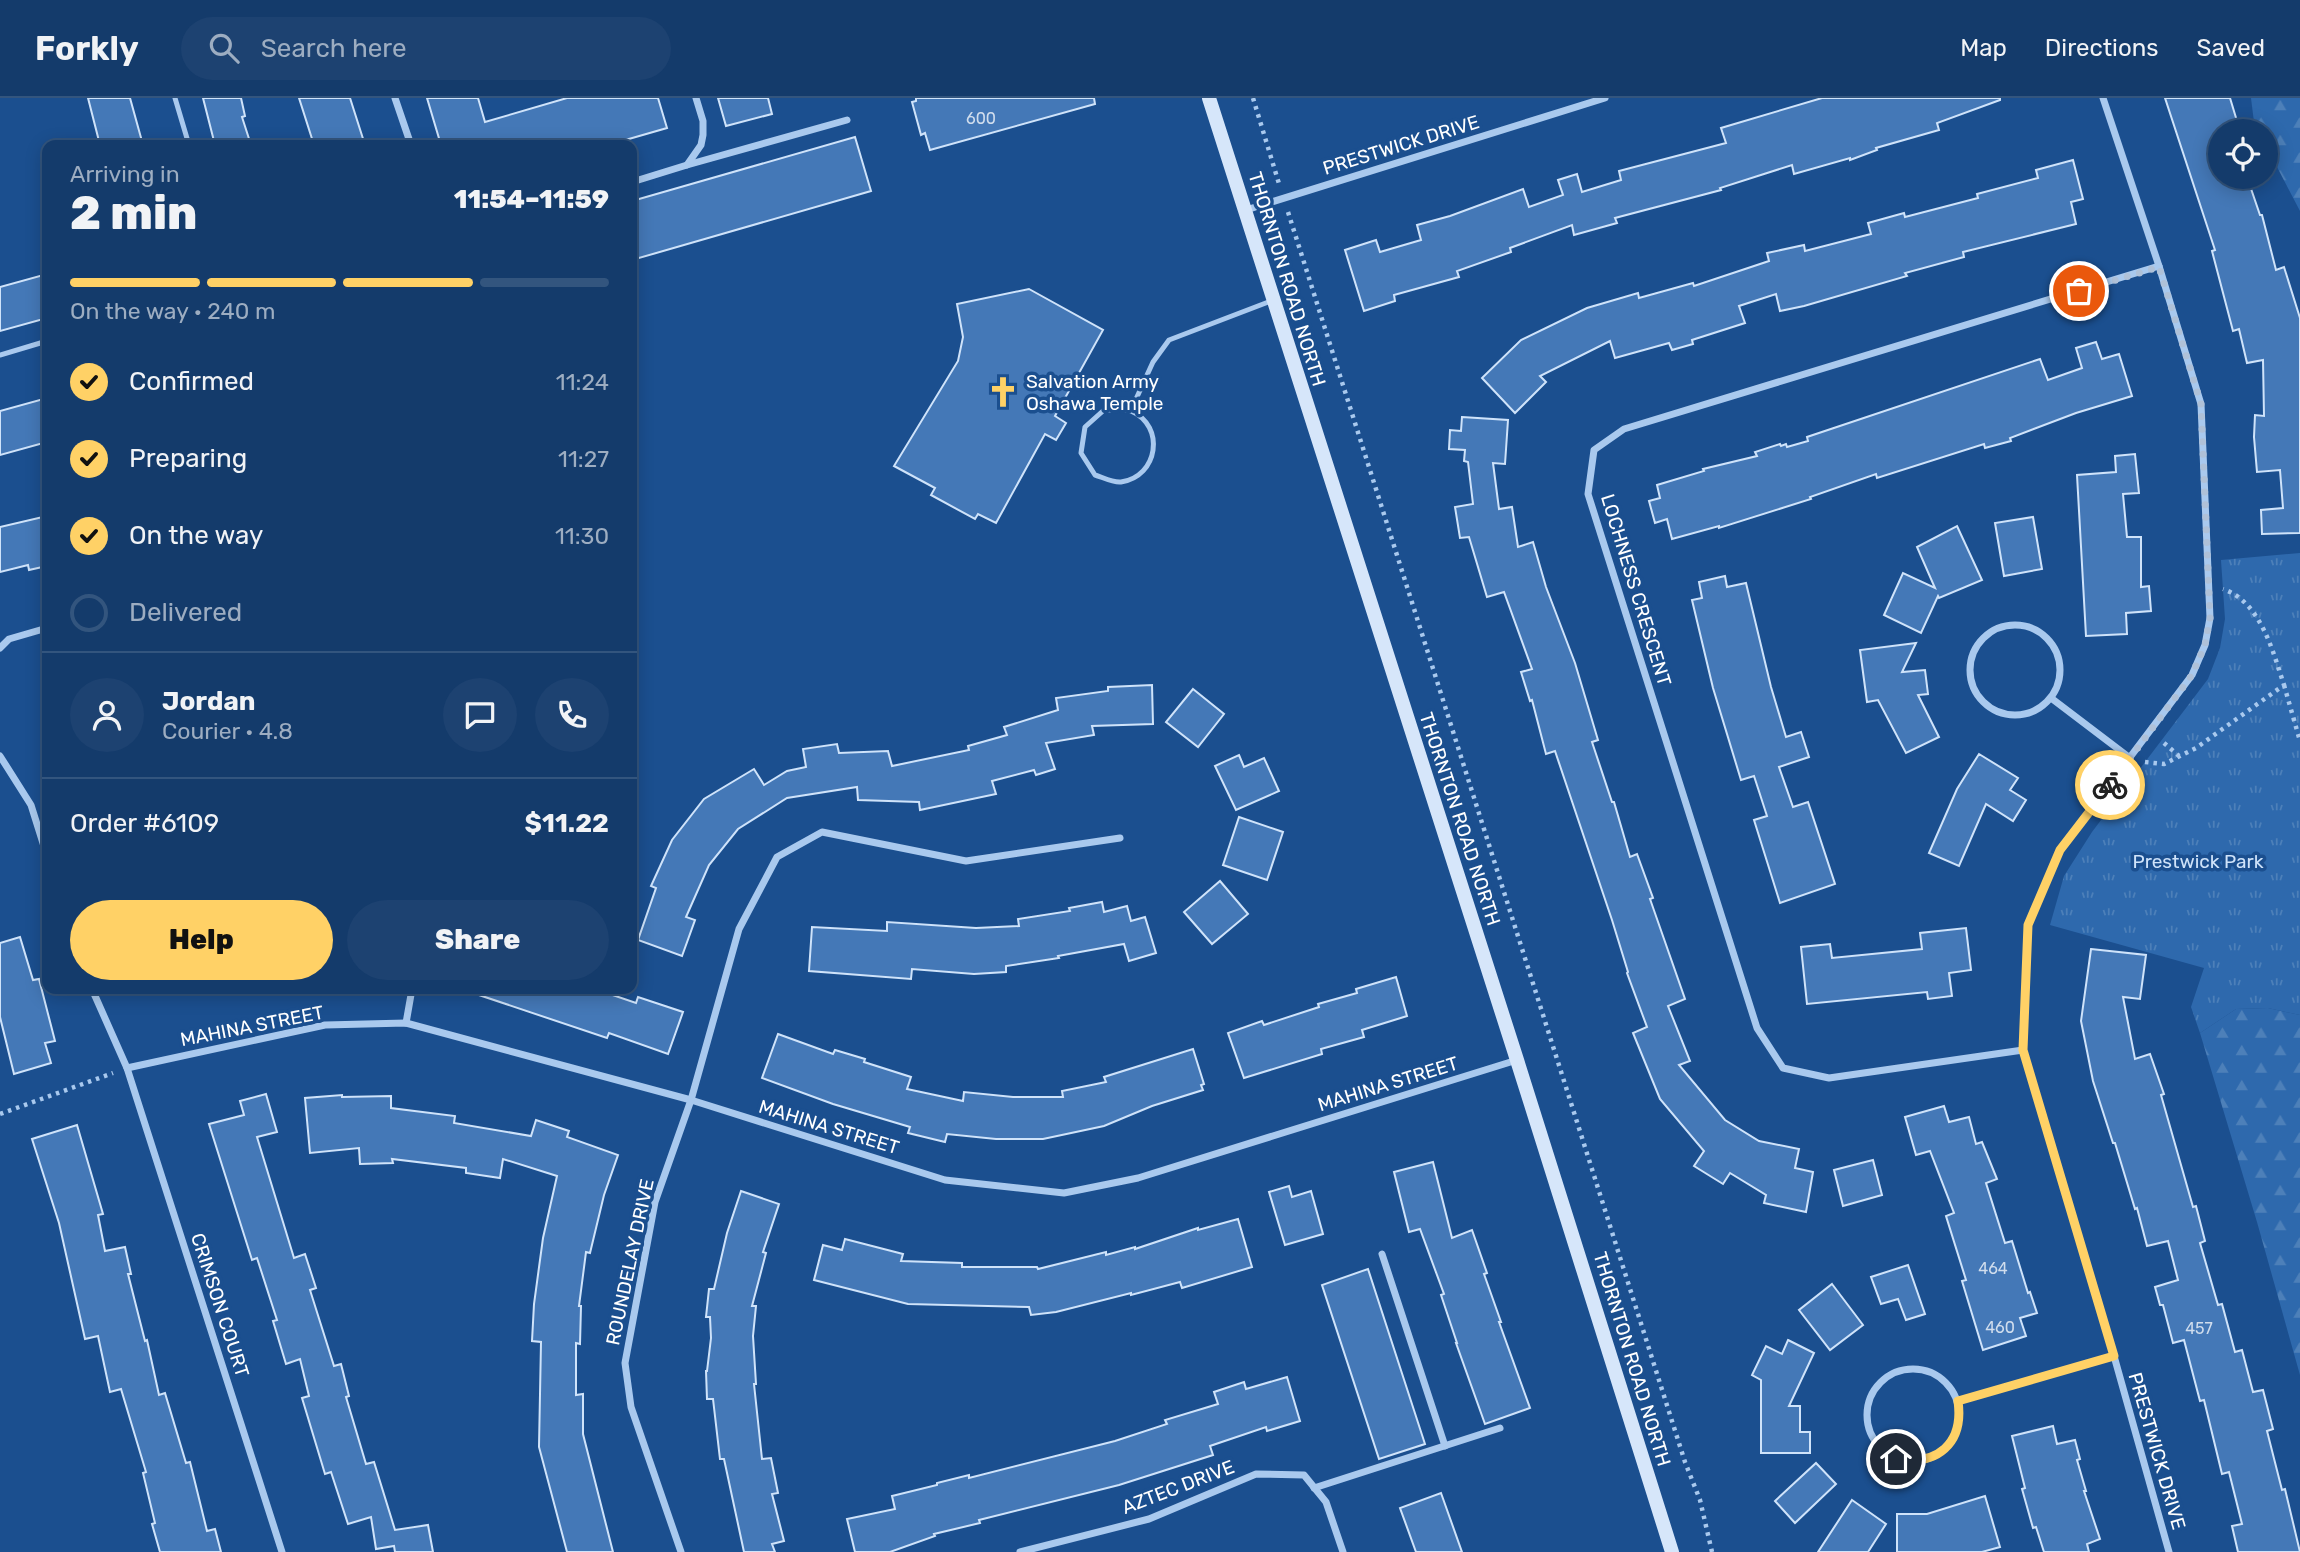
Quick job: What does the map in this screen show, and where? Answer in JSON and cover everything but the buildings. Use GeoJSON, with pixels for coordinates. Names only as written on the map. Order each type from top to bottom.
{"type":"FeatureCollection","features":[{"type":"Feature","properties":{"kind":"main road","name":"THORNTON ROAD NORTH"},"geometry":{"type":"LineString","coordinates":[[1209,98],[1672,1552]]}},
{"type":"Feature","properties":{"kind":"street"},"geometry":{"type":"LineString","coordinates":[[396,98],[409,140]]}},
{"type":"Feature","properties":{"kind":"street"},"geometry":{"type":"LineString","coordinates":[[687,165],[701,145],[703,135],[703,121],[696,98]]}},
{"type":"Feature","properties":{"kind":"street","name":"PRESTWICK DRIVE"},"geometry":{"type":"LineString","coordinates":[[1245,210],[1605,98]]}},
{"type":"Feature","properties":{"kind":"street","name":"PRESTWICK DRIVE"},"geometry":{"type":"LineString","coordinates":[[2103,98],[2201,404],[2210,618],[2205,645],[2192,675],[2060,850],[2028,925],[2023,1050],[2169,1552]]}},
{"type":"Feature","properties":{"kind":"street"},"geometry":{"type":"LineString","coordinates":[[637,180],[848,120]]}},
{"type":"Feature","properties":{"kind":"street","name":"LOCHNESS CRESCENT"},"geometry":{"type":"LineString","coordinates":[[2023,1050],[1829,1078],[1783,1068],[1757,1028],[1588,494],[1594,450],[1624,429],[2159,267]]}},
{"type":"Feature","properties":{"kind":"street"},"geometry":{"type":"LineString","coordinates":[[2019,624],[2034,628],[2047,637],[2057,653],[2060,668],[2058,684],[2051,698],[2042,707],[2027,714],[1996,712],[1983,703],[1972,685],[1969,670],[1974,649],[1983,636],[2005,625],[2019,624]]}},
{"type":"Feature","properties":{"kind":"street"},"geometry":{"type":"LineString","coordinates":[[0,648],[9,639],[42,629]]}},
{"type":"Feature","properties":{"kind":"street"},"geometry":{"type":"LineString","coordinates":[[2051,698],[2130,758]]}},
{"type":"Feature","properties":{"kind":"street"},"geometry":{"type":"LineString","coordinates":[[0,756],[31,805],[42,840]]}},
{"type":"Feature","properties":{"kind":"street","name":"ROUNDELAY DRIVE"},"geometry":{"type":"LineString","coordinates":[[681,1552],[631,1407],[625,1363],[655,1202],[691,1100],[739,929],[777,857],[822,832],[965,861],[1120,838]]}},
{"type":"Feature","properties":{"kind":"street","name":"CRIMSON COURT"},"geometry":{"type":"LineString","coordinates":[[94,994],[127,1068],[282,1552]]}},
{"type":"Feature","properties":{"kind":"street"},"geometry":{"type":"LineString","coordinates":[[406,1023],[411,994]]}},
{"type":"Feature","properties":{"kind":"street","name":"MAHINA STREET"},"geometry":{"type":"LineString","coordinates":[[127,1068],[325,1025],[406,1023],[691,1100],[945,1180],[1065,1193],[1138,1178],[1517,1060]]}},
{"type":"Feature","properties":{"kind":"street"},"geometry":{"type":"LineString","coordinates":[[1382,1254],[1445,1446]]}},
{"type":"Feature","properties":{"kind":"street"},"geometry":{"type":"LineString","coordinates":[[1958,1401],[2114,1356]]}},
{"type":"Feature","properties":{"kind":"street"},"geometry":{"type":"LineString","coordinates":[[1924,1369],[1939,1376],[1951,1387],[1958,1401],[1960,1416],[1957,1432],[1949,1445],[1936,1456],[1920,1461],[1896,1459],[1882,1450],[1873,1439],[1867,1423],[1869,1399],[1877,1385],[1897,1371],[1924,1369]]}},
{"type":"Feature","properties":{"kind":"street"},"geometry":{"type":"LineString","coordinates":[[1343,1552],[1326,1502],[1314,1488],[1500,1428]]}},
{"type":"Feature","properties":{"kind":"street","name":"AZTEC DRIVE"},"geometry":{"type":"LineString","coordinates":[[1020,1552],[1149,1519],[1256,1474],[1304,1475],[1314,1488]]}},
{"type":"Feature","properties":{"kind":"lane"},"geometry":{"type":"LineString","coordinates":[[175,98],[188,140]]}},
{"type":"Feature","properties":{"kind":"lane"},"geometry":{"type":"LineString","coordinates":[[1131,410],[1153,362],[1169,340],[1272,301]]}},
{"type":"Feature","properties":{"kind":"lane"},"geometry":{"type":"LineString","coordinates":[[0,355],[42,342]]}},
{"type":"Feature","properties":{"kind":"lane"},"geometry":{"type":"LineString","coordinates":[[1104,410],[1131,410],[1150,426],[1154,451],[1143,473],[1119,482],[1095,475],[1081,453],[1085,427],[1104,410]]}},
{"type":"Feature","properties":{"kind":"path"},"geometry":{"type":"LineString","coordinates":[[1253,98],[1276,174]]}},
{"type":"Feature","properties":{"kind":"path"},"geometry":{"type":"LineString","coordinates":[[1290,219],[1681,1449],[1700,1500],[1712,1552]]}},
{"type":"Feature","properties":{"kind":"path"},"geometry":{"type":"LineString","coordinates":[[2210,585],[2234,593],[2252,612],[2267,634],[2300,741]]}},
{"type":"Feature","properties":{"kind":"path"},"geometry":{"type":"LineString","coordinates":[[2130,758],[2151,764],[2164,764],[2196,748],[2284,685]]}},
{"type":"Feature","properties":{"kind":"path"},"geometry":{"type":"LineString","coordinates":[[2164,743],[2179,756]]}},
{"type":"Feature","properties":{"kind":"path"},"geometry":{"type":"LineString","coordinates":[[0,1114],[127,1068]]}},
{"type":"Feature","properties":{"kind":"green space"},"geometry":{"type":"Polygon","coordinates":[[[2251,98],[2300,98],[2300,211],[2278,169],[2278,119],[2254,119],[2251,98]]]}},
{"type":"Feature","properties":{"kind":"green space","name":"Prestwick Park"},"geometry":{"type":"Polygon","coordinates":[[[2300,553],[2300,1015],[2268,1008],[2236,1009],[2200,1033],[2191,1007],[2204,968],[2050,925],[2064,876],[2092,832],[2208,679],[2220,648],[2225,619],[2221,560],[2300,553]]]}},
{"type":"Feature","properties":{"kind":"green space"},"geometry":{"type":"Polygon","coordinates":[[[2268,1008],[2300,1015],[2300,1375],[2200,1033],[2236,1009],[2268,1008]]]}},
{"type":"Feature","properties":{"kind":"way so far"},"geometry":{"type":"LineString","coordinates":[[2079,291],[2159,267],[2201,404],[2210,585],[2210,618],[2205,645],[2192,675],[2110,785]]}},
{"type":"Feature","properties":{"kind":"place","name":"Salvation Army Oshawa Temple"},"geometry":{"type":"Point","coordinates":[1003,392]}},
{"type":"Feature","properties":{"kind":"route"},"geometry":{"type":"LineString","coordinates":[[1896,1459],[1920,1461],[1936,1456],[1949,1445],[1957,1432],[1960,1416],[1958,1401],[2114,1356],[2023,1050],[2028,925],[2060,850],[2110,785]]}}]}
